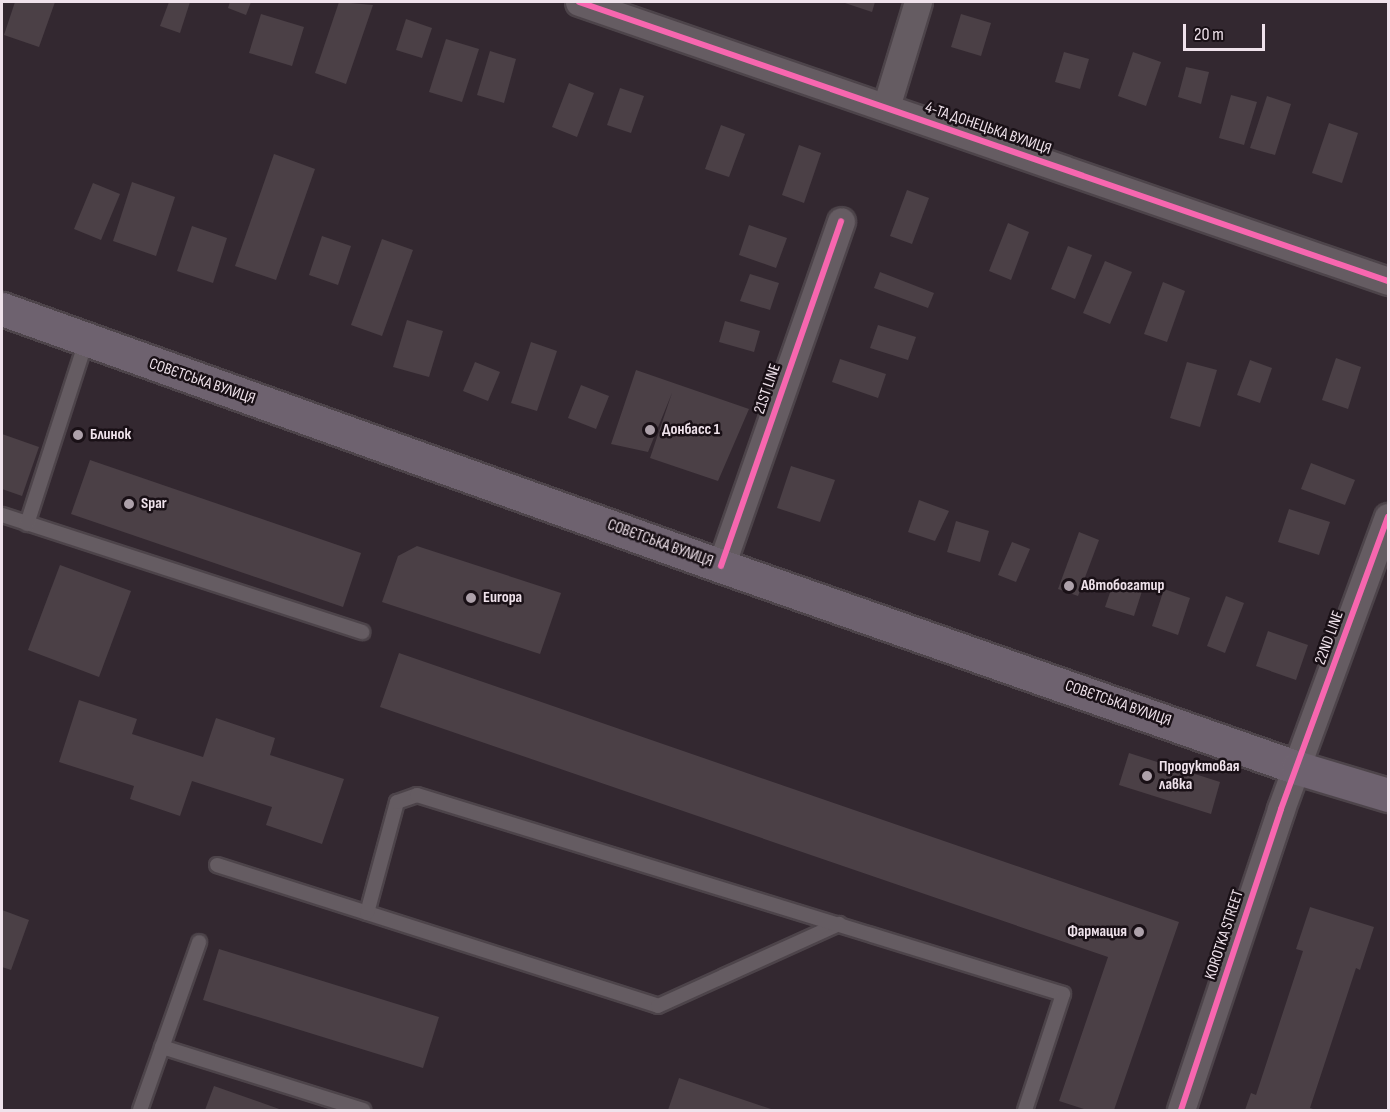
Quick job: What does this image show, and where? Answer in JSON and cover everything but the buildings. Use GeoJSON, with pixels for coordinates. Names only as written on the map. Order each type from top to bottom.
{"type":"FeatureCollection","features":[{"type":"Feature","properties":{"kind":"main road","name":"СОВЄТСЬКА ВУЛИЦЯ"},"geometry":{"type":"LineString","coordinates":[[2,309],[86,341],[721,566],[1298,768],[1389,795]]}},
{"type":"Feature","properties":{"kind":"street","name":"4-ТА ДОНЕЦЬКА ВУЛИЦЯ"},"geometry":{"type":"LineString","coordinates":[[579,2],[1389,281]]}},
{"type":"Feature","properties":{"kind":"street"},"geometry":{"type":"LineString","coordinates":[[886,107],[918,2]]}},
{"type":"Feature","properties":{"kind":"street","name":"21ST LINE"},"geometry":{"type":"LineString","coordinates":[[721,566],[841,221]]}},
{"type":"Feature","properties":{"kind":"street","name":"22ND LINE"},"geometry":{"type":"LineString","coordinates":[[1298,768],[1389,517]]}},
{"type":"Feature","properties":{"kind":"street","name":"KOROTKA STREET"},"geometry":{"type":"LineString","coordinates":[[1181,1110],[1298,768]]}},
{"type":"Feature","properties":{"kind":"lane"},"geometry":{"type":"LineString","coordinates":[[27,524],[86,341]]}},
{"type":"Feature","properties":{"kind":"lane"},"geometry":{"type":"LineString","coordinates":[[2,516],[363,632]]}},
{"type":"Feature","properties":{"kind":"lane"},"geometry":{"type":"LineString","coordinates":[[367,913],[397,802],[417,795],[1063,994],[1024,1110]]}},
{"type":"Feature","properties":{"kind":"lane"},"geometry":{"type":"LineString","coordinates":[[217,865],[658,1006],[839,924]]}},
{"type":"Feature","properties":{"kind":"lane"},"geometry":{"type":"LineString","coordinates":[[140,1110],[199,942]]}},
{"type":"Feature","properties":{"kind":"lane"},"geometry":{"type":"LineString","coordinates":[[162,1047],[363,1110]]}},
{"type":"Feature","properties":{"kind":"cycle path"},"geometry":{"type":"LineString","coordinates":[[579,2],[1388,281]]}},
{"type":"Feature","properties":{"kind":"cycle path"},"geometry":{"type":"LineString","coordinates":[[721,566],[841,221]]}},
{"type":"Feature","properties":{"kind":"cycle path"},"geometry":{"type":"LineString","coordinates":[[1181,1110],[1281,809],[1388,517]]}},
{"type":"Feature","properties":{"kind":"place","name":"Донбасс 1"},"geometry":{"type":"Point","coordinates":[650,430]}},
{"type":"Feature","properties":{"kind":"place","name":"Блинок"},"geometry":{"type":"Point","coordinates":[78,435]}},
{"type":"Feature","properties":{"kind":"place","name":"Spar"},"geometry":{"type":"Point","coordinates":[129,504]}},
{"type":"Feature","properties":{"kind":"place","name":"Автобогатир"},"geometry":{"type":"Point","coordinates":[1069,586]}},
{"type":"Feature","properties":{"kind":"place","name":"Europa"},"geometry":{"type":"Point","coordinates":[471,598]}},
{"type":"Feature","properties":{"kind":"place","name":"Продуктовая лавка"},"geometry":{"type":"Point","coordinates":[1147,776]}},
{"type":"Feature","properties":{"kind":"place","name":"Фармация"},"geometry":{"type":"Point","coordinates":[1139,932]}}]}
